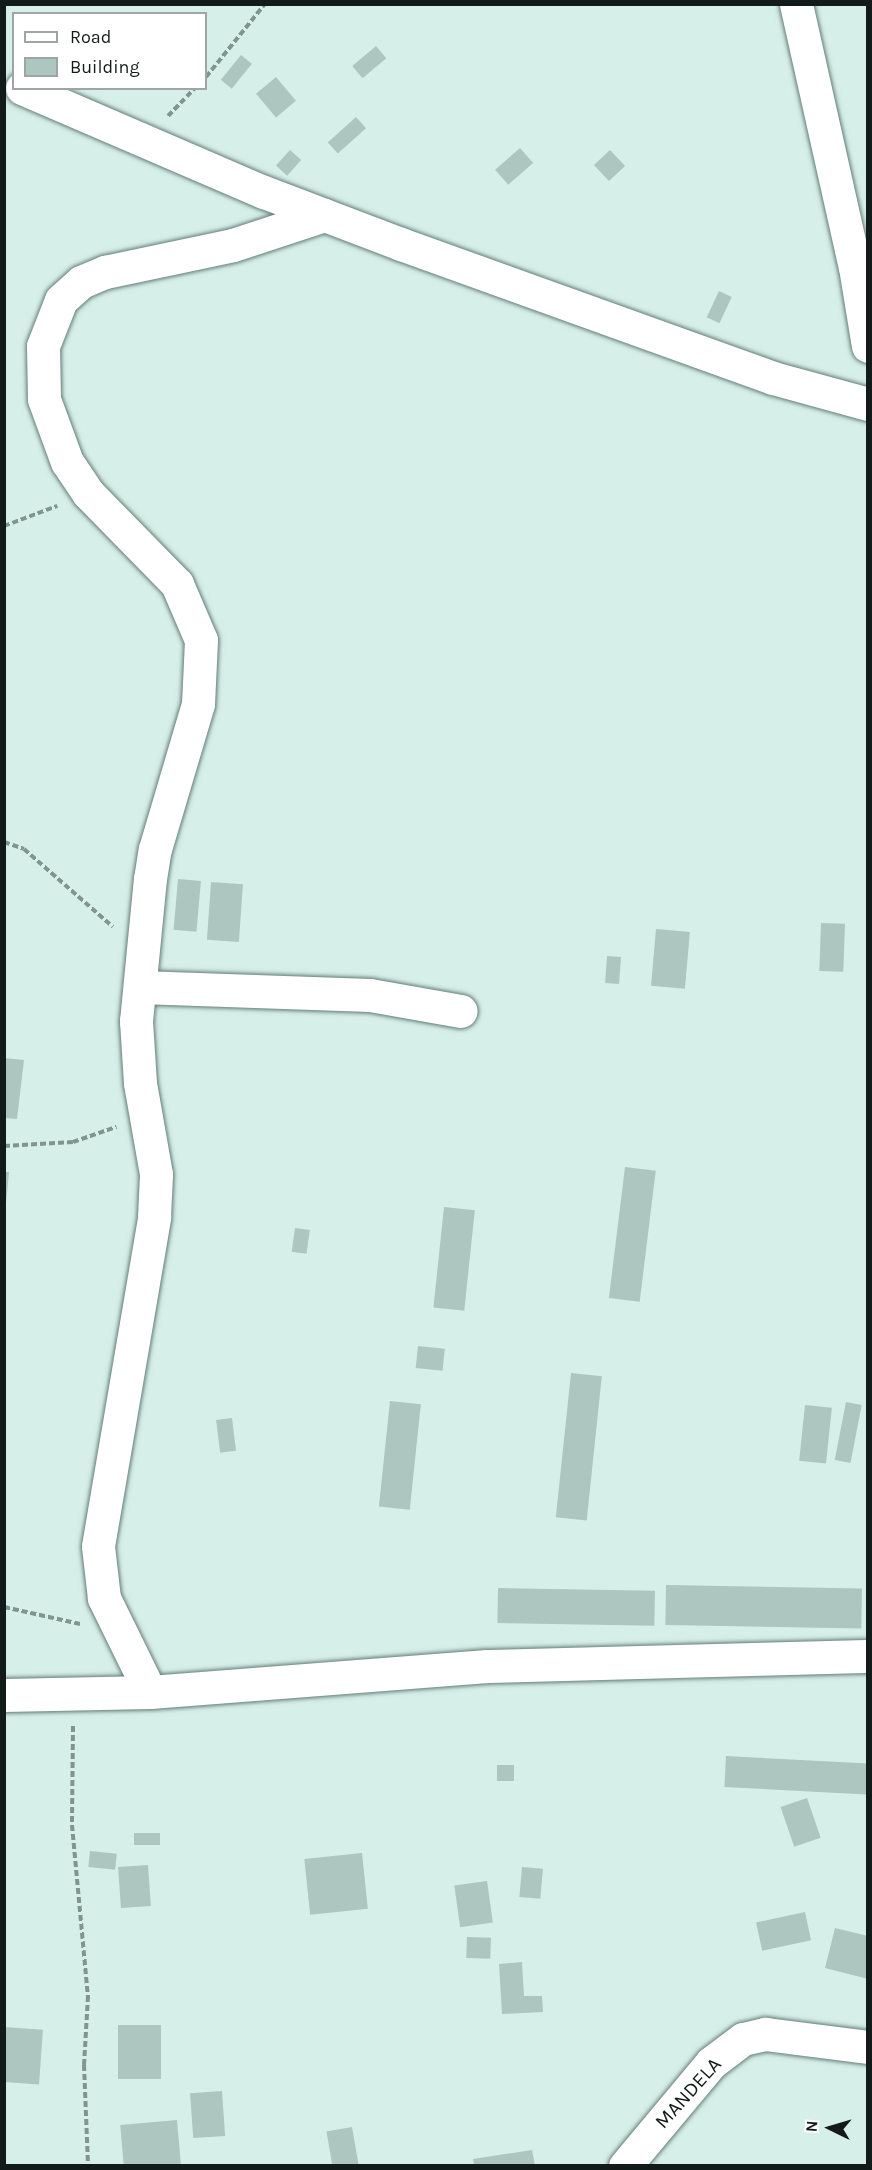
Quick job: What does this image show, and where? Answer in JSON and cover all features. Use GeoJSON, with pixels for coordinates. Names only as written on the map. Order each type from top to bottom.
{"type":"FeatureCollection","features":[{"type":"Feature","properties":{"kind":"street"},"geometry":{"type":"LineString","coordinates":[[796,4],[855,267],[867,346]]}},
{"type":"Feature","properties":{"kind":"street"},"geometry":{"type":"LineString","coordinates":[[27,90],[324,215],[773,378],[867,404]]}},
{"type":"Feature","properties":{"kind":"street"},"geometry":{"type":"LineString","coordinates":[[150,1692],[119,1633],[104,1598],[98,1546],[154,1217],[156,1174],[146,1112],[136,1021],[143,948],[155,849],[198,704],[201,640],[177,584],[88,493],[67,462],[44,399],[43,346],[61,300],[81,282],[105,272],[233,245],[324,215]]}},
{"type":"Feature","properties":{"kind":"street"},"geometry":{"type":"LineString","coordinates":[[140,987],[370,995],[461,1011]]}},
{"type":"Feature","properties":{"kind":"street"},"geometry":{"type":"LineString","coordinates":[[4,1695],[150,1692],[487,1666],[867,1656]]}},
{"type":"Feature","properties":{"kind":"street","name":"MANDELA"},"geometry":{"type":"LineString","coordinates":[[625,2166],[711,2063],[743,2039],[765,2034],[867,2047]]}},
{"type":"Feature","properties":{"kind":"path"},"geometry":{"type":"LineString","coordinates":[[207,76],[265,4]]}},
{"type":"Feature","properties":{"kind":"path"},"geometry":{"type":"LineString","coordinates":[[4,526],[88,493]]}},
{"type":"Feature","properties":{"kind":"path"},"geometry":{"type":"LineString","coordinates":[[4,842],[24,849],[103,920],[143,948]]}},
{"type":"Feature","properties":{"kind":"path"},"geometry":{"type":"LineString","coordinates":[[4,1146],[73,1142],[104,1133],[146,1112]]}},
{"type":"Feature","properties":{"kind":"path"},"geometry":{"type":"LineString","coordinates":[[4,1607],[119,1633]]}},
{"type":"Feature","properties":{"kind":"path"},"geometry":{"type":"LineString","coordinates":[[75,1692],[70,1772],[88,1996],[84,2065],[88,2166]]}},
{"type":"Feature","properties":{"kind":"building"},"geometry":{"type":"Polygon","coordinates":[[[376,46],[386,58],[363,78],[352,66],[376,46]]]}},
{"type":"Feature","properties":{"kind":"building"},"geometry":{"type":"Polygon","coordinates":[[[241,55],[252,64],[232,89],[221,80],[241,55]]]}},
{"type":"Feature","properties":{"kind":"building"},"geometry":{"type":"Polygon","coordinates":[[[276,77],[296,101],[276,117],[256,94],[276,77]]]}},
{"type":"Feature","properties":{"kind":"building"},"geometry":{"type":"Polygon","coordinates":[[[356,117],[366,128],[338,154],[328,142],[356,117]]]}},
{"type":"Feature","properties":{"kind":"building"},"geometry":{"type":"Polygon","coordinates":[[[520,148],[533,163],[508,185],[495,170],[520,148]]]}},
{"type":"Feature","properties":{"kind":"building"},"geometry":{"type":"Polygon","coordinates":[[[290,150],[301,160],[287,176],[276,166],[290,150]]]}},
{"type":"Feature","properties":{"kind":"building"},"geometry":{"type":"Polygon","coordinates":[[[610,150],[625,166],[609,181],[594,165],[610,150]]]}},
{"type":"Feature","properties":{"kind":"building"},"geometry":{"type":"Polygon","coordinates":[[[719,291],[732,297],[719,323],[707,317],[719,291]]]}},
{"type":"Feature","properties":{"kind":"building"},"geometry":{"type":"Polygon","coordinates":[[[178,879],[201,881],[196,932],[174,930],[178,879]]]}},
{"type":"Feature","properties":{"kind":"building"},"geometry":{"type":"Polygon","coordinates":[[[211,882],[243,884],[239,942],[207,940],[211,882]]]}},
{"type":"Feature","properties":{"kind":"building"},"geometry":{"type":"Polygon","coordinates":[[[821,923],[845,924],[843,972],[819,971],[821,923]]]}},
{"type":"Feature","properties":{"kind":"building"},"geometry":{"type":"Polygon","coordinates":[[[656,929],[690,932],[685,989],[651,986],[656,929]]]}},
{"type":"Feature","properties":{"kind":"building"},"geometry":{"type":"Polygon","coordinates":[[[607,956],[621,957],[619,984],[605,983],[607,956]]]}},
{"type":"Feature","properties":{"kind":"building"},"geometry":{"type":"Polygon","coordinates":[[[4,1058],[24,1060],[17,1119],[4,1118],[4,1058]]]}},
{"type":"Feature","properties":{"kind":"building"},"geometry":{"type":"Polygon","coordinates":[[[625,1167],[656,1171],[640,1302],[609,1298],[625,1167]]]}},
{"type":"Feature","properties":{"kind":"building"},"geometry":{"type":"Polygon","coordinates":[[[4,1172],[9,1172],[6,1203],[4,1203],[4,1172]]]}},
{"type":"Feature","properties":{"kind":"building"},"geometry":{"type":"Polygon","coordinates":[[[444,1207],[475,1210],[464,1311],[433,1307],[444,1207]]]}},
{"type":"Feature","properties":{"kind":"building"},"geometry":{"type":"Polygon","coordinates":[[[295,1228],[310,1230],[307,1254],[292,1252],[295,1228]]]}},
{"type":"Feature","properties":{"kind":"building"},"geometry":{"type":"Polygon","coordinates":[[[418,1346],[445,1349],[443,1371],[416,1368],[418,1346]]]}},
{"type":"Feature","properties":{"kind":"building"},"geometry":{"type":"Polygon","coordinates":[[[571,1373],[602,1376],[587,1520],[556,1517],[571,1373]]]}},
{"type":"Feature","properties":{"kind":"building"},"geometry":{"type":"Polygon","coordinates":[[[390,1401],[421,1404],[410,1510],[379,1506],[390,1401]]]}},
{"type":"Feature","properties":{"kind":"building"},"geometry":{"type":"Polygon","coordinates":[[[846,1402],[862,1405],[850,1463],[835,1460],[846,1402]]]}},
{"type":"Feature","properties":{"kind":"building"},"geometry":{"type":"Polygon","coordinates":[[[805,1405],[832,1408],[826,1464],[799,1461],[805,1405]]]}},
{"type":"Feature","properties":{"kind":"building"},"geometry":{"type":"Polygon","coordinates":[[[232,1418],[236,1451],[220,1453],[216,1420],[232,1418]]]}},
{"type":"Feature","properties":{"kind":"building"},"geometry":{"type":"Polygon","coordinates":[[[666,1585],[862,1588],[861,1628],[665,1625],[666,1585]]]}},
{"type":"Feature","properties":{"kind":"building"},"geometry":{"type":"Polygon","coordinates":[[[498,1588],[655,1591],[654,1626],[497,1623],[498,1588]]]}},
{"type":"Feature","properties":{"kind":"building"},"geometry":{"type":"Polygon","coordinates":[[[726,1756],[868,1763],[866,1794],[724,1787],[726,1756]]]}},
{"type":"Feature","properties":{"kind":"building"},"geometry":{"type":"Polygon","coordinates":[[[497,1765],[514,1765],[514,1781],[497,1781],[497,1765]]]}},
{"type":"Feature","properties":{"kind":"building"},"geometry":{"type":"Polygon","coordinates":[[[807,1798],[821,1838],[794,1847],[781,1807],[807,1798]]]}},
{"type":"Feature","properties":{"kind":"building"},"geometry":{"type":"Polygon","coordinates":[[[134,1833],[160,1833],[160,1845],[134,1845],[134,1833]]]}},
{"type":"Feature","properties":{"kind":"building"},"geometry":{"type":"Polygon","coordinates":[[[90,1851],[117,1854],[115,1870],[88,1867],[90,1851]]]}},
{"type":"Feature","properties":{"kind":"building"},"geometry":{"type":"Polygon","coordinates":[[[362,1853],[368,1909],[310,1915],[304,1859],[362,1853]]]}},
{"type":"Feature","properties":{"kind":"building"},"geometry":{"type":"Polygon","coordinates":[[[148,1865],[151,1906],[121,1908],[118,1867],[148,1865]]]}},
{"type":"Feature","properties":{"kind":"building"},"geometry":{"type":"Polygon","coordinates":[[[522,1867],[543,1869],[540,1899],[519,1897],[522,1867]]]}},
{"type":"Feature","properties":{"kind":"building"},"geometry":{"type":"Polygon","coordinates":[[[487,1881],[493,1923],[460,1927],[454,1886],[487,1881]]]}},
{"type":"Feature","properties":{"kind":"building"},"geometry":{"type":"Polygon","coordinates":[[[805,1912],[811,1940],[762,1951],[756,1922],[805,1912]]]}},
{"type":"Feature","properties":{"kind":"building"},"geometry":{"type":"Polygon","coordinates":[[[835,1928],[868,1936],[868,1979],[825,1968],[835,1928]]]}},
{"type":"Feature","properties":{"kind":"building"},"geometry":{"type":"Polygon","coordinates":[[[467,1937],[491,1938],[490,1959],[466,1958],[467,1937]]]}},
{"type":"Feature","properties":{"kind":"building"},"geometry":{"type":"Polygon","coordinates":[[[522,1962],[524,1996],[542,1996],[543,2012],[502,2014],[499,1964],[522,1962]]]}},
{"type":"Feature","properties":{"kind":"building"},"geometry":{"type":"Polygon","coordinates":[[[118,2025],[161,2025],[161,2079],[118,2079],[118,2025]]]}},
{"type":"Feature","properties":{"kind":"building"},"geometry":{"type":"Polygon","coordinates":[[[4,2027],[43,2030],[39,2085],[4,2082],[4,2027]]]}},
{"type":"Feature","properties":{"kind":"building"},"geometry":{"type":"Polygon","coordinates":[[[222,2091],[225,2136],[193,2138],[190,2093],[222,2091]]]}},
{"type":"Feature","properties":{"kind":"building"},"geometry":{"type":"Polygon","coordinates":[[[177,2120],[181,2164],[124,2166],[120,2125],[177,2120]]]}},
{"type":"Feature","properties":{"kind":"building"},"geometry":{"type":"Polygon","coordinates":[[[352,2127],[359,2166],[332,2166],[326,2132],[352,2127]]]}},
{"type":"Feature","properties":{"kind":"building"},"geometry":{"type":"Polygon","coordinates":[[[532,2150],[535,2166],[474,2166],[473,2159],[532,2150]]]}}]}
